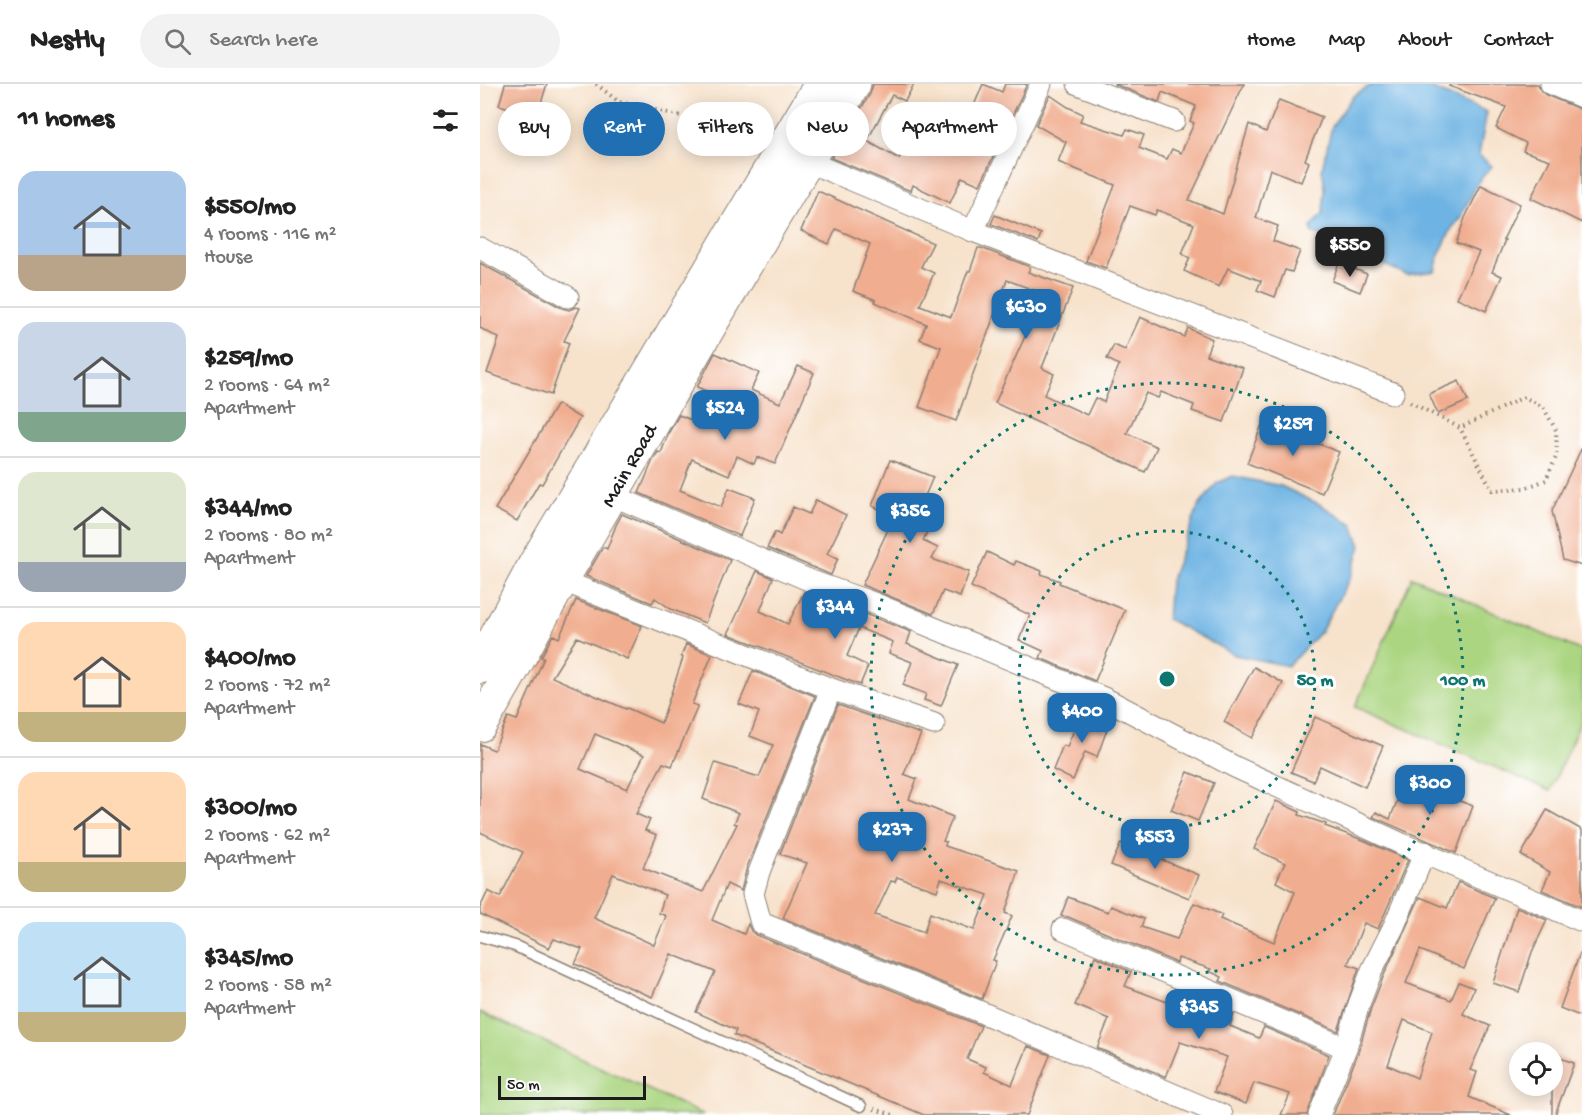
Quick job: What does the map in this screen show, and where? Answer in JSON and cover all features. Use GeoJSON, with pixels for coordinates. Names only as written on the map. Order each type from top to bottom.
{"type":"FeatureCollection","features":[{"type":"Feature","properties":{"kind":"main road","name":"Main Road"},"geometry":{"type":"LineString","coordinates":[[814,102],[821,84]]}},
{"type":"Feature","properties":{"kind":"main road","name":"Main Road"},"geometry":{"type":"LineString","coordinates":[[839,102],[854,84]]}},
{"type":"Feature","properties":{"kind":"main road","name":"Main Road"},"geometry":{"type":"LineString","coordinates":[[480,667],[535,564],[597,489],[794,156]]}},
{"type":"Feature","properties":{"kind":"main road","name":"Main Road"},"geometry":{"type":"LineString","coordinates":[[480,725],[507,683],[561,580],[597,489]]}},
{"type":"Feature","properties":{"kind":"street"},"geometry":{"type":"LineString","coordinates":[[972,231],[1041,84]]}},
{"type":"Feature","properties":{"kind":"street"},"geometry":{"type":"LineString","coordinates":[[1078,84],[1174,121]]}},
{"type":"Feature","properties":{"kind":"street"},"geometry":{"type":"LineString","coordinates":[[1551,84],[1582,96]]}},
{"type":"Feature","properties":{"kind":"street"},"geometry":{"type":"LineString","coordinates":[[794,156],[972,231],[1393,393]]}},
{"type":"Feature","properties":{"kind":"street"},"geometry":{"type":"LineString","coordinates":[[480,248],[568,297]]}},
{"type":"Feature","properties":{"kind":"street"},"geometry":{"type":"LineString","coordinates":[[597,489],[811,581],[876,604],[1106,699],[1235,767],[1402,844],[1582,921]]}},
{"type":"Feature","properties":{"kind":"street"},"geometry":{"type":"LineString","coordinates":[[561,580],[831,689],[934,724]]}},
{"type":"Feature","properties":{"kind":"street"},"geometry":{"type":"LineString","coordinates":[[831,689],[759,873],[753,894],[761,923],[976,1010],[1222,1115]]}},
{"type":"Feature","properties":{"kind":"street"},"geometry":{"type":"LineString","coordinates":[[1320,1115],[1346,1048],[1372,970],[1394,926],[1425,852]]}},
{"type":"Feature","properties":{"kind":"street"},"geometry":{"type":"LineString","coordinates":[[1063,929],[1346,1048]]}},
{"type":"Feature","properties":{"kind":"lane"},"geometry":{"type":"LineString","coordinates":[[480,936],[515,946],[861,1106]]}},
{"type":"Feature","properties":{"kind":"path"},"geometry":{"type":"LineString","coordinates":[[596,84],[620,102],[754,132],[786,151]]}},
{"type":"Feature","properties":{"kind":"path"},"geometry":{"type":"LineString","coordinates":[[1393,393],[1460,428],[1492,490],[1525,488],[1546,480],[1557,455],[1556,430],[1543,407],[1524,397],[1460,428]]}},
{"type":"Feature","properties":{"kind":"path"},"geometry":{"type":"LineString","coordinates":[[861,1106],[894,1115]]}},
{"type":"Feature","properties":{"kind":"green space"},"geometry":{"type":"Polygon","coordinates":[[[1412,577],[1582,651],[1582,718],[1550,791],[1355,707],[1412,577]]]}},
{"type":"Feature","properties":{"kind":"green space"},"geometry":{"type":"Polygon","coordinates":[[[480,1012],[704,1115],[480,1115],[480,1012]]]}},
{"type":"Feature","properties":{"kind":"water"},"geometry":{"type":"Polygon","coordinates":[[[1373,84],[1415,88],[1424,85],[1487,112],[1479,155],[1492,166],[1478,182],[1460,218],[1451,230],[1439,255],[1435,271],[1407,275],[1312,233],[1311,227],[1323,213],[1325,188],[1322,169],[1332,126],[1353,96],[1373,84]]]}},
{"type":"Feature","properties":{"kind":"water"},"geometry":{"type":"Polygon","coordinates":[[[1232,476],[1281,486],[1321,505],[1353,525],[1361,546],[1351,576],[1321,631],[1288,666],[1235,655],[1167,619],[1170,582],[1198,507],[1217,483],[1232,476]]]}},
{"type":"Feature","properties":{"kind":"building"},"geometry":{"type":"Polygon","coordinates":[[[505,84],[547,84],[541,102],[500,102],[505,84]]]}},
{"type":"Feature","properties":{"kind":"building"},"geometry":{"type":"Polygon","coordinates":[[[873,84],[914,84],[905,101],[892,95],[888,102],[881,102],[881,115],[869,137],[869,102],[865,102],[873,84]]]}},
{"type":"Feature","properties":{"kind":"building"},"geometry":{"type":"Polygon","coordinates":[[[983,84],[1002,92],[1005,84],[1027,84],[1017,105],[1017,102],[975,102],[983,84]]]}},
{"type":"Feature","properties":{"kind":"building"},"geometry":{"type":"Polygon","coordinates":[[[1114,84],[1244,84],[1189,200],[1223,214],[1249,124],[1266,132],[1279,100],[1322,117],[1305,160],[1309,162],[1301,182],[1270,169],[1256,218],[1278,226],[1273,241],[1300,251],[1292,272],[1285,270],[1275,297],[1257,290],[1261,281],[1228,268],[1219,287],[1184,271],[1190,258],[1182,254],[1194,224],[1157,210],[1155,215],[1130,206],[1106,268],[1086,261],[1115,185],[1058,162],[1066,142],[1036,125],[1050,95],[1083,114],[1080,121],[1124,135],[1127,129],[1144,135],[1139,148],[1167,159],[1172,149],[1181,153],[1194,123],[1190,121],[1196,106],[1162,92],[1159,102],[1114,84]]]}},
{"type":"Feature","properties":{"kind":"building"},"geometry":{"type":"Polygon","coordinates":[[[1450,84],[1538,84],[1546,95],[1582,110],[1582,223],[1531,198],[1550,160],[1523,151],[1526,143],[1496,128],[1506,107],[1449,86],[1450,84]]]}},
{"type":"Feature","properties":{"kind":"building"},"geometry":{"type":"Polygon","coordinates":[[[869,142],[881,149],[881,156],[894,156],[899,159],[900,156],[993,156],[980,185],[962,177],[950,203],[913,185],[911,191],[831,158],[832,156],[869,156],[869,142]]]}},
{"type":"Feature","properties":{"kind":"building"},"geometry":{"type":"Polygon","coordinates":[[[1481,185],[1520,204],[1503,240],[1505,240],[1492,272],[1502,276],[1486,311],[1457,298],[1479,252],[1456,243],[1481,185]]]}},
{"type":"Feature","properties":{"kind":"building"},"geometry":{"type":"Polygon","coordinates":[[[818,191],[933,243],[921,267],[934,273],[920,305],[951,317],[978,248],[1028,266],[1030,268],[1028,272],[1073,288],[1042,368],[1054,374],[1044,395],[1087,415],[1095,398],[1104,402],[1119,365],[1107,359],[1114,345],[1125,350],[1140,317],[1184,337],[1188,328],[1212,339],[1206,355],[1243,368],[1224,422],[1192,411],[1194,405],[1161,392],[1158,398],[1146,393],[1127,433],[1157,447],[1145,472],[995,403],[1027,332],[1024,331],[1039,292],[1007,280],[956,421],[919,407],[941,347],[920,339],[926,324],[853,291],[870,244],[836,229],[829,244],[801,231],[818,191]]]}},
{"type":"Feature","properties":{"kind":"building"},"geometry":{"type":"Polygon","coordinates":[[[995,215],[1041,234],[1038,242],[991,224],[995,215]]]}},
{"type":"Feature","properties":{"kind":"building"},"geometry":{"type":"Polygon","coordinates":[[[480,263],[562,308],[569,310],[580,308],[564,341],[569,343],[551,395],[487,373],[499,338],[480,328],[480,263]]]}},
{"type":"Feature","properties":{"kind":"building"},"geometry":{"type":"Polygon","coordinates":[[[1339,263],[1367,274],[1360,292],[1332,281],[1339,263]]]}},
{"type":"Feature","properties":{"kind":"building"},"geometry":{"type":"Polygon","coordinates":[[[715,353],[759,373],[751,390],[780,403],[798,366],[814,373],[775,464],[757,457],[754,464],[737,456],[729,475],[692,459],[680,490],[721,507],[729,488],[755,498],[740,536],[639,493],[653,460],[658,452],[661,453],[679,415],[711,428],[724,399],[697,387],[715,353]]]}},
{"type":"Feature","properties":{"kind":"building"},"geometry":{"type":"Polygon","coordinates":[[[1459,381],[1468,401],[1438,414],[1429,394],[1459,381]]]}},
{"type":"Feature","properties":{"kind":"building"},"geometry":{"type":"Polygon","coordinates":[[[557,404],[580,418],[542,484],[539,483],[517,521],[495,509],[557,404]]]}},
{"type":"Feature","properties":{"kind":"building"},"geometry":{"type":"Polygon","coordinates":[[[1263,422],[1339,452],[1322,493],[1247,463],[1263,422]]]}},
{"type":"Feature","properties":{"kind":"building"},"geometry":{"type":"Polygon","coordinates":[[[1582,447],[1582,566],[1563,560],[1552,511],[1582,447]]]}},
{"type":"Feature","properties":{"kind":"building"},"geometry":{"type":"Polygon","coordinates":[[[890,460],[933,477],[925,496],[939,502],[923,541],[938,548],[932,559],[969,572],[960,597],[943,591],[933,614],[862,585],[892,521],[893,515],[872,506],[890,460]]]}},
{"type":"Feature","properties":{"kind":"building"},"geometry":{"type":"Polygon","coordinates":[[[816,500],[846,515],[827,554],[838,558],[831,575],[767,548],[775,532],[780,535],[793,507],[809,514],[816,500]]]}},
{"type":"Feature","properties":{"kind":"building"},"geometry":{"type":"Polygon","coordinates":[[[622,514],[730,560],[705,623],[671,609],[655,598],[652,603],[586,576],[603,547],[607,549],[622,514]]]}},
{"type":"Feature","properties":{"kind":"building"},"geometry":{"type":"Polygon","coordinates":[[[987,552],[1014,565],[1016,561],[1042,571],[1041,574],[1060,581],[1059,583],[1125,610],[1095,681],[1040,658],[1043,651],[1019,640],[1030,615],[971,587],[987,552]]]}},
{"type":"Feature","properties":{"kind":"building"},"geometry":{"type":"Polygon","coordinates":[[[757,571],[773,578],[760,611],[788,624],[804,592],[849,612],[850,608],[911,632],[907,644],[958,665],[941,706],[924,700],[926,694],[903,685],[912,662],[889,653],[893,642],[859,628],[847,656],[868,666],[860,685],[728,634],[757,571]]]}},
{"type":"Feature","properties":{"kind":"building"},"geometry":{"type":"Polygon","coordinates":[[[576,600],[642,626],[627,659],[577,637],[552,677],[661,723],[686,644],[712,655],[692,704],[698,706],[672,766],[663,763],[636,814],[650,820],[645,830],[657,835],[643,868],[703,892],[737,824],[734,823],[739,813],[703,799],[715,763],[759,777],[773,745],[750,736],[759,712],[739,704],[753,671],[815,696],[747,867],[741,891],[727,884],[712,920],[744,934],[748,924],[756,935],[981,1026],[967,1059],[986,1067],[984,1072],[1012,1085],[1028,1046],[1050,1055],[1027,1115],[924,1115],[734,1035],[736,1030],[696,1012],[715,972],[671,954],[652,997],[575,964],[582,949],[554,939],[549,948],[480,914],[480,908],[488,891],[500,897],[523,852],[480,832],[480,744],[494,750],[508,717],[517,720],[544,658],[541,657],[553,635],[559,638],[576,600]],[[595,734],[580,769],[627,789],[644,755],[595,734]],[[613,874],[594,918],[654,945],[666,916],[659,913],[665,895],[613,874]]]}},
{"type":"Feature","properties":{"kind":"building"},"geometry":{"type":"Polygon","coordinates":[[[1254,667],[1283,683],[1252,738],[1224,722],[1254,667]]]}},
{"type":"Feature","properties":{"kind":"building"},"geometry":{"type":"Polygon","coordinates":[[[838,705],[921,734],[904,774],[917,779],[909,799],[953,817],[943,841],[946,842],[945,846],[1019,871],[1005,913],[1012,916],[993,960],[996,961],[982,999],[783,918],[807,863],[780,854],[838,705]],[[897,877],[895,882],[891,881],[875,915],[924,932],[930,913],[974,930],[988,895],[941,879],[937,891],[897,877]]]}},
{"type":"Feature","properties":{"kind":"building"},"geometry":{"type":"Polygon","coordinates":[[[1082,710],[1110,721],[1097,757],[1085,752],[1073,780],[1053,770],[1063,745],[1067,747],[1082,710]]]}},
{"type":"Feature","properties":{"kind":"building"},"geometry":{"type":"Polygon","coordinates":[[[1315,717],[1383,746],[1365,787],[1320,766],[1313,781],[1291,772],[1315,717]]]}},
{"type":"Feature","properties":{"kind":"building"},"geometry":{"type":"Polygon","coordinates":[[[1188,772],[1214,783],[1198,821],[1171,810],[1188,772]]]}},
{"type":"Feature","properties":{"kind":"building"},"geometry":{"type":"Polygon","coordinates":[[[1405,781],[1473,806],[1456,853],[1373,817],[1376,812],[1390,819],[1405,781]]]}},
{"type":"Feature","properties":{"kind":"building"},"geometry":{"type":"Polygon","coordinates":[[[1276,801],[1300,812],[1299,815],[1326,824],[1325,826],[1408,860],[1378,929],[1364,923],[1348,964],[1359,968],[1338,1031],[1220,981],[1222,977],[1209,971],[1211,969],[1178,958],[1177,963],[1061,916],[1068,897],[1108,912],[1111,906],[1144,919],[1141,927],[1177,939],[1194,903],[1222,915],[1220,919],[1274,942],[1295,892],[1276,882],[1285,863],[1254,849],[1276,801]]]}},
{"type":"Feature","properties":{"kind":"building"},"geometry":{"type":"Polygon","coordinates":[[[1547,810],[1582,830],[1582,907],[1542,890],[1550,872],[1521,855],[1547,810]]]}},
{"type":"Feature","properties":{"kind":"building"},"geometry":{"type":"Polygon","coordinates":[[[1121,843],[1199,875],[1189,898],[1111,865],[1121,843]]]}},
{"type":"Feature","properties":{"kind":"building"},"geometry":{"type":"Polygon","coordinates":[[[1458,882],[1495,898],[1464,969],[1420,950],[1406,983],[1451,1000],[1459,982],[1474,988],[1463,1014],[1490,1026],[1470,1070],[1477,1072],[1469,1097],[1511,1115],[1333,1115],[1358,1053],[1371,1008],[1384,975],[1420,897],[1447,908],[1458,882]],[[1404,1020],[1388,1065],[1417,1078],[1432,1032],[1404,1020]]]}},
{"type":"Feature","properties":{"kind":"building"},"geometry":{"type":"Polygon","coordinates":[[[1517,907],[1547,920],[1532,952],[1519,992],[1493,983],[1517,907]]]}},
{"type":"Feature","properties":{"kind":"building"},"geometry":{"type":"Polygon","coordinates":[[[1580,953],[1582,953],[1582,1017],[1560,1008],[1580,953]]]}},
{"type":"Feature","properties":{"kind":"building"},"geometry":{"type":"Polygon","coordinates":[[[1095,956],[1131,972],[1125,986],[1183,1008],[1186,999],[1208,1006],[1209,1004],[1234,1015],[1230,1026],[1259,1038],[1264,1027],[1329,1055],[1307,1115],[1281,1115],[1290,1094],[1254,1083],[1246,1104],[1214,1092],[1227,1057],[1180,1042],[1166,1077],[1097,1048],[1109,1019],[1075,1005],[1095,956]]]}},
{"type":"Feature","properties":{"kind":"building"},"geometry":{"type":"Polygon","coordinates":[[[1563,1059],[1574,1063],[1563,1093],[1563,1059]]]}},
{"type":"Feature","properties":{"kind":"building"},"geometry":{"type":"Polygon","coordinates":[[[1552,1096],[1562,1096],[1555,1115],[1552,1115],[1552,1096]]]}}]}
